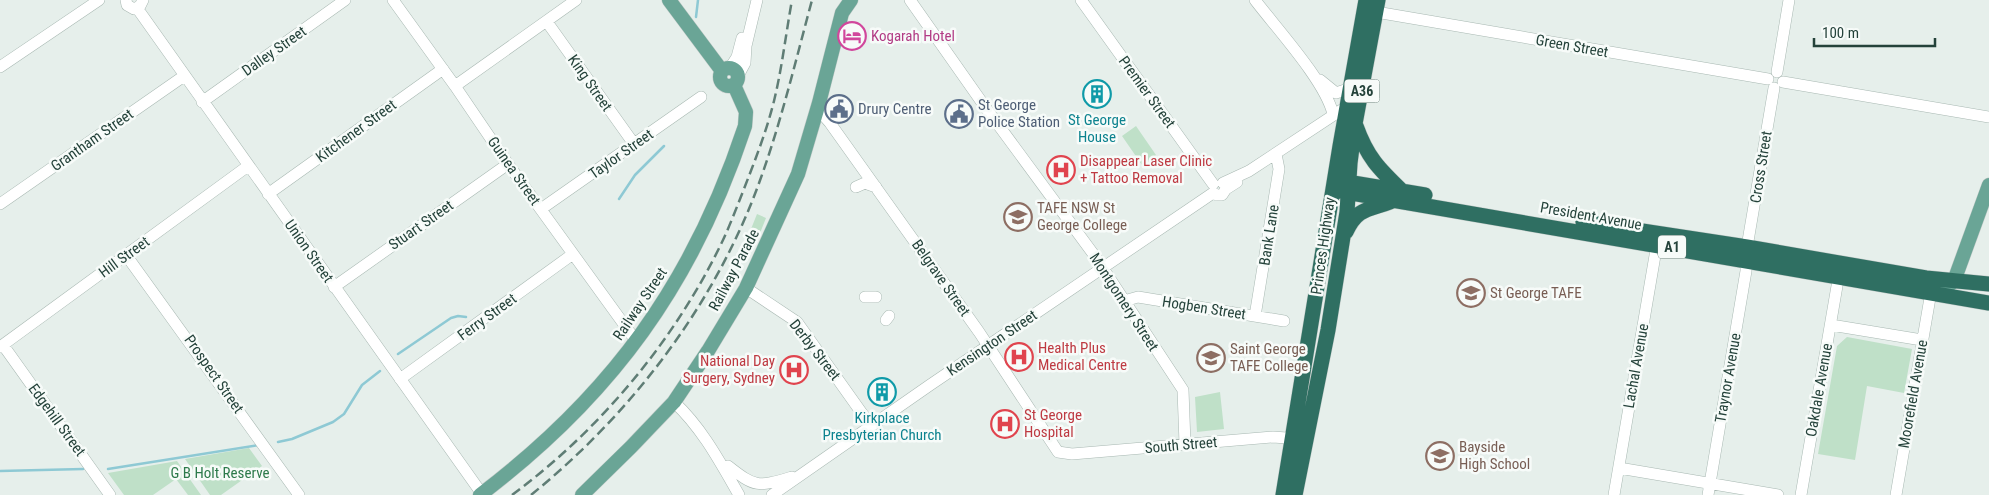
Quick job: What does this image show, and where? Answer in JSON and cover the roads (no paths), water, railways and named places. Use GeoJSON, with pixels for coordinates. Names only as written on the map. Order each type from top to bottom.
{"type":"FeatureCollection","features":[{"type":"Feature","properties":{"kind":"highway","name":"Princes Highway"},"geometry":{"type":"LineString","coordinates":[[1295,495],[1299,439],[1342,186],[1348,106],[1366,0]]}},
{"type":"Feature","properties":{"kind":"highway","name":"Princes Highway"},"geometry":{"type":"LineString","coordinates":[[1283,495],[1324,350],[1343,238],[1342,186],[1350,163],[1355,124],[1377,6]]}},
{"type":"Feature","properties":{"kind":"highway"},"geometry":{"type":"LineString","coordinates":[[1355,124],[1363,146],[1397,196]]}},
{"type":"Feature","properties":{"kind":"highway","name":"President Avenue"},"geometry":{"type":"LineString","coordinates":[[1342,186],[1380,197],[1397,196],[1590,223],[1989,303]]}},
{"type":"Feature","properties":{"kind":"highway","name":"President Avenue"},"geometry":{"type":"LineString","coordinates":[[1397,196],[1414,202],[1658,241],[1926,278],[1989,284]]}},
{"type":"Feature","properties":{"kind":"highway","name":"A1"},"geometry":{"type":"LineString","coordinates":[[1343,238],[1351,220],[1356,215],[1367,208],[1397,196]]}},
{"type":"Feature","properties":{"kind":"highway","name":"President Avenue"},"geometry":{"type":"LineString","coordinates":[[1590,223],[1658,241]]}},
{"type":"Feature","properties":{"kind":"main road","name":"Railway Street"},"geometry":{"type":"LineString","coordinates":[[481,494],[559,429],[602,384],[636,341],[664,301],[694,250],[723,184],[746,120],[745,108],[731,75],[669,0]]}},
{"type":"Feature","properties":{"kind":"main road","name":"Railway Parade"},"geometry":{"type":"LineString","coordinates":[[585,494],[674,402],[746,288],[782,213],[798,174],[841,18],[844,9],[851,0]]}},
{"type":"Feature","properties":{"kind":"main road"},"geometry":{"type":"LineString","coordinates":[[1930,292],[1949,285],[1954,281],[1989,185]]}},
{"type":"Feature","properties":{"kind":"street"},"geometry":{"type":"LineString","coordinates":[[0,66],[99,0]]}},
{"type":"Feature","properties":{"kind":"street","name":"Union Street"},"geometry":{"type":"LineString","coordinates":[[126,0],[129,7],[140,4],[202,102],[481,494]]}},
{"type":"Feature","properties":{"kind":"street","name":"Dalley Street"},"geometry":{"type":"LineString","coordinates":[[202,102],[345,0]]}},
{"type":"Feature","properties":{"kind":"street","name":"Guinea Street"},"geometry":{"type":"LineString","coordinates":[[393,0],[508,164],[636,341]]}},
{"type":"Feature","properties":{"kind":"street"},"geometry":{"type":"LineString","coordinates":[[455,86],[576,0]]}},
{"type":"Feature","properties":{"kind":"street"},"geometry":{"type":"LineString","coordinates":[[731,75],[740,48],[751,0]]}},
{"type":"Feature","properties":{"kind":"street"},"geometry":{"type":"LineString","coordinates":[[731,75],[745,63],[746,46],[757,0]]}},
{"type":"Feature","properties":{"kind":"street","name":"Montgomery Street"},"geometry":{"type":"LineString","coordinates":[[910,0],[1103,268],[1182,390],[1186,444]]}},
{"type":"Feature","properties":{"kind":"street","name":"Premier Street"},"geometry":{"type":"LineString","coordinates":[[1081,0],[1219,187]]}},
{"type":"Feature","properties":{"kind":"street"},"geometry":{"type":"LineString","coordinates":[[1255,0],[1312,73],[1331,106],[1333,114]]}},
{"type":"Feature","properties":{"kind":"street","name":"Cross Street"},"geometry":{"type":"LineString","coordinates":[[1747,254],[1789,0]]}},
{"type":"Feature","properties":{"kind":"street","name":"Green Street"},"geometry":{"type":"LineString","coordinates":[[1377,6],[1775,80],[1989,117]]}},
{"type":"Feature","properties":{"kind":"street","name":"King Street"},"geometry":{"type":"LineString","coordinates":[[547,22],[634,144]]}},
{"type":"Feature","properties":{"kind":"street","name":"Kitchener Street"},"geometry":{"type":"LineString","coordinates":[[268,194],[443,69]]}},
{"type":"Feature","properties":{"kind":"street"},"geometry":{"type":"LineString","coordinates":[[1312,73],[1336,93],[1345,90],[1353,83]]}},
{"type":"Feature","properties":{"kind":"street","name":"Grantham Street"},"geometry":{"type":"LineString","coordinates":[[0,204],[184,76]]}},
{"type":"Feature","properties":{"kind":"street","name":"Taylor Street"},"geometry":{"type":"LineString","coordinates":[[541,210],[701,97]]}},
{"type":"Feature","properties":{"kind":"street","name":"Kensington Street"},"geometry":{"type":"LineString","coordinates":[[772,495],[1219,187],[1249,171],[1333,114],[1348,106]]}},
{"type":"Feature","properties":{"kind":"street","name":"Belgrave Street"},"geometry":{"type":"LineString","coordinates":[[817,108],[876,187],[1058,452]]}},
{"type":"Feature","properties":{"kind":"street","name":"Bank Lane"},"geometry":{"type":"LineString","coordinates":[[1255,316],[1279,169],[1276,154]]}},
{"type":"Feature","properties":{"kind":"street","name":"Stuart Street"},"geometry":{"type":"LineString","coordinates":[[334,287],[508,164]]}},
{"type":"Feature","properties":{"kind":"street","name":"Hill Street"},"geometry":{"type":"LineString","coordinates":[[2,346],[248,166]]}},
{"type":"Feature","properties":{"kind":"street"},"geometry":{"type":"LineString","coordinates":[[856,187],[865,183],[876,187]]}},
{"type":"Feature","properties":{"kind":"street","name":"Lachal Avenue"},"geometry":{"type":"LineString","coordinates":[[1614,495],[1658,241]]}},
{"type":"Feature","properties":{"kind":"street","name":"Ferry Street"},"geometry":{"type":"LineString","coordinates":[[400,379],[573,254]]}},
{"type":"Feature","properties":{"kind":"street","name":"Traynor Avenue"},"geometry":{"type":"LineString","coordinates":[[1709,489],[1745,278],[1747,254]]}},
{"type":"Feature","properties":{"kind":"street","name":"Prospect Street"},"geometry":{"type":"LineString","coordinates":[[126,255],[169,312],[299,495]]}},
{"type":"Feature","properties":{"kind":"street","name":"Oakdale Avenue"},"geometry":{"type":"LineString","coordinates":[[1801,495],[1837,286]]}},
{"type":"Feature","properties":{"kind":"street","name":"Derby Street"},"geometry":{"type":"LineString","coordinates":[[746,288],[797,322],[872,426]]}},
{"type":"Feature","properties":{"kind":"street","name":"Moorefield Avenue"},"geometry":{"type":"LineString","coordinates":[[1896,495],[1930,292]]}},
{"type":"Feature","properties":{"kind":"street","name":"Hogben Street"},"geometry":{"type":"LineString","coordinates":[[1124,301],[1138,297],[1284,321]]}},
{"type":"Feature","properties":{"kind":"street"},"geometry":{"type":"LineString","coordinates":[[1830,325],[1922,340]]}},
{"type":"Feature","properties":{"kind":"street","name":"Edgehill Street"},"geometry":{"type":"LineString","coordinates":[[2,346],[110,495]]}},
{"type":"Feature","properties":{"kind":"street"},"geometry":{"type":"LineString","coordinates":[[674,402],[689,416],[712,449],[739,495]]}},
{"type":"Feature","properties":{"kind":"street","name":"South Street"},"geometry":{"type":"LineString","coordinates":[[1058,452],[1072,454],[1273,437],[1299,439]]}},
{"type":"Feature","properties":{"kind":"street"},"geometry":{"type":"LineString","coordinates":[[712,449],[728,466],[747,481],[757,484],[771,483],[803,473]]}},
{"type":"Feature","properties":{"kind":"street"},"geometry":{"type":"LineString","coordinates":[[728,466],[747,495]]}},
{"type":"Feature","properties":{"kind":"street"},"geometry":{"type":"LineString","coordinates":[[1619,468],[1709,489],[1778,495]]}},
{"type":"Feature","properties":{"kind":"waterway"},"geometry":{"type":"LineString","coordinates":[[696,17],[698,0]]}},
{"type":"Feature","properties":{"kind":"waterway"},"geometry":{"type":"LineString","coordinates":[[619,199],[635,175],[664,146]]}},
{"type":"Feature","properties":{"kind":"waterway"},"geometry":{"type":"LineString","coordinates":[[398,354],[451,318],[458,316],[466,317]]}},
{"type":"Feature","properties":{"kind":"waterway"},"geometry":{"type":"LineString","coordinates":[[278,442],[292,439],[333,422],[344,414],[362,385],[380,371]]}},
{"type":"Feature","properties":{"kind":"waterway"},"geometry":{"type":"LineString","coordinates":[[108,469],[259,445]]}},
{"type":"Feature","properties":{"kind":"waterway"},"geometry":{"type":"LineString","coordinates":[[0,471],[83,469]]}},
{"type":"Feature","properties":{"kind":"railway"},"geometry":{"type":"LineString","coordinates":[[512,495],[575,442],[605,412],[659,347],[704,277],[731,223],[767,125],[774,101],[792,0]]}},
{"type":"Feature","properties":{"kind":"railway"},"geometry":{"type":"LineString","coordinates":[[531,495],[566,465],[631,398],[688,323],[712,283],[734,242],[762,175],[785,101],[812,0]]}},
{"type":"Feature","properties":{"kind":"place","name":"Kogarah Hotel"},"geometry":{"type":"Point","coordinates":[852,36]}},
{"type":"Feature","properties":{"kind":"place","name":"St George House"},"geometry":{"type":"Point","coordinates":[1097,94]}},
{"type":"Feature","properties":{"kind":"place","name":"Drury Centre"},"geometry":{"type":"Point","coordinates":[839,109]}},
{"type":"Feature","properties":{"kind":"place","name":"St George Police Station"},"geometry":{"type":"Point","coordinates":[959,114]}},
{"type":"Feature","properties":{"kind":"place","name":"Disappear Laser Clinic + Tattoo Removal"},"geometry":{"type":"Point","coordinates":[1061,170]}},
{"type":"Feature","properties":{"kind":"place","name":"TAFE NSW St George College"},"geometry":{"type":"Point","coordinates":[1018,217]}},
{"type":"Feature","properties":{"kind":"place","name":"St George TAFE"},"geometry":{"type":"Point","coordinates":[1471,293]}},
{"type":"Feature","properties":{"kind":"place","name":"Health Plus Medical Centre"},"geometry":{"type":"Point","coordinates":[1019,357]}},
{"type":"Feature","properties":{"kind":"place","name":"Saint George TAFE College"},"geometry":{"type":"Point","coordinates":[1211,358]}},
{"type":"Feature","properties":{"kind":"place","name":"National Day Surgery, Sydney"},"geometry":{"type":"Point","coordinates":[794,370]}},
{"type":"Feature","properties":{"kind":"place","name":"Kirkplace Presbyterian Church"},"geometry":{"type":"Point","coordinates":[882,392]}},
{"type":"Feature","properties":{"kind":"place","name":"St George Hospital"},"geometry":{"type":"Point","coordinates":[1005,424]}},
{"type":"Feature","properties":{"kind":"place","name":"Bayside High School"},"geometry":{"type":"Point","coordinates":[1440,456]}},
{"type":"Feature","properties":{"kind":"park label","name":"G B Holt Reserve"},"geometry":{"type":"Point","coordinates":[220,473]}}]}
